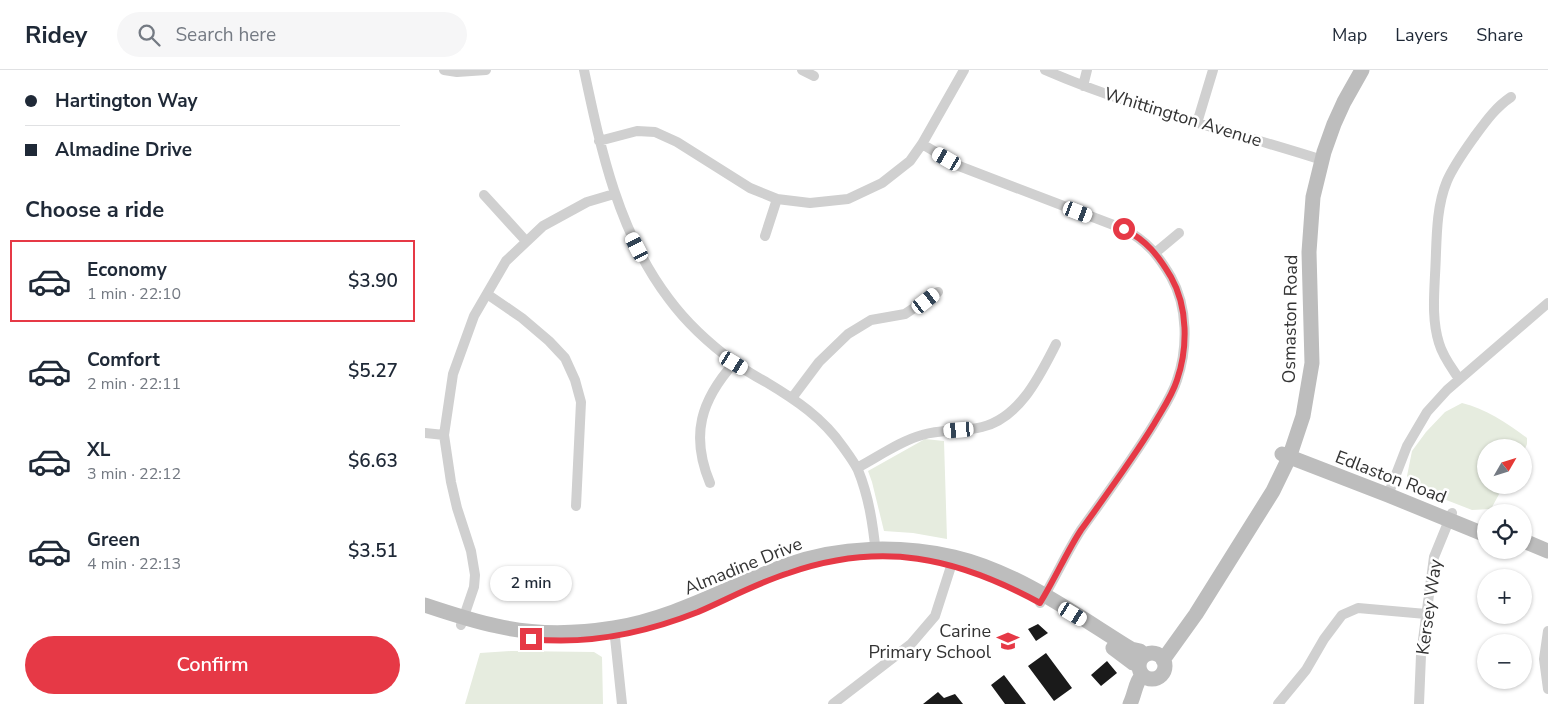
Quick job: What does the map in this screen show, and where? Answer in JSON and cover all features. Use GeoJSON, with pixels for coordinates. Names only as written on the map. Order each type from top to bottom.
{"type":"FeatureCollection","features":[{"type":"Feature","properties":{"kind":"street"},"geometry":{"type":"LineString","coordinates":[[444,70],[457,72],[486,70]]}},
{"type":"Feature","properties":{"kind":"street"},"geometry":{"type":"LineString","coordinates":[[583,70],[599,141],[614,194],[623,220],[637,247],[669,299],[702,334],[734,363],[792,398],[822,421],[834,435],[857,468],[869,501],[876,552]]}},
{"type":"Feature","properties":{"kind":"street"},"geometry":{"type":"LineString","coordinates":[[802,70],[814,76]]}},
{"type":"Feature","properties":{"kind":"street"},"geometry":{"type":"LineString","coordinates":[[599,141],[637,131],[655,132],[677,142],[750,188],[777,199],[810,203],[848,199],[882,183],[910,161],[922,144],[964,70]]}},
{"type":"Feature","properties":{"kind":"street","name":"Whittington Avenue"},"geometry":{"type":"LineString","coordinates":[[1045,70],[1083,86],[1317,159]]}},
{"type":"Feature","properties":{"kind":"street"},"geometry":{"type":"LineString","coordinates":[[1083,86],[1087,70]]}},
{"type":"Feature","properties":{"kind":"street"},"geometry":{"type":"LineString","coordinates":[[1197,123],[1213,70]]}},
{"type":"Feature","properties":{"kind":"street","name":"Osmaston Road"},"geometry":{"type":"LineString","coordinates":[[1130,704],[1134,696],[1137,680],[1196,614],[1273,491],[1287,453],[1297,407],[1303,359],[1301,244],[1307,188],[1337,96],[1352,70]]}},
{"type":"Feature","properties":{"kind":"street","name":"Osmaston Road"},"geometry":{"type":"LineString","coordinates":[[1317,159],[1344,102],[1362,70]]}},
{"type":"Feature","properties":{"kind":"street"},"geometry":{"type":"LineString","coordinates":[[1459,380],[1445,357],[1435,326],[1434,308],[1439,210],[1447,182],[1455,164],[1495,109],[1511,97]]}},
{"type":"Feature","properties":{"kind":"street"},"geometry":{"type":"LineString","coordinates":[[922,144],[959,166],[1124,229],[1146,242],[1155,252],[1171,277],[1181,298],[1184,337],[1182,361],[1177,380],[1168,400],[1146,437],[1076,539],[1042,599]]}},
{"type":"Feature","properties":{"kind":"street"},"geometry":{"type":"LineString","coordinates":[[463,621],[474,587],[475,566],[457,508],[444,435],[453,374],[474,316],[506,261],[543,226],[587,202],[614,194]]}},
{"type":"Feature","properties":{"kind":"street"},"geometry":{"type":"LineString","coordinates":[[484,195],[526,241]]}},
{"type":"Feature","properties":{"kind":"street"},"geometry":{"type":"LineString","coordinates":[[765,236],[777,199]]}},
{"type":"Feature","properties":{"kind":"street"},"geometry":{"type":"LineString","coordinates":[[1155,252],[1179,233]]}},
{"type":"Feature","properties":{"kind":"street"},"geometry":{"type":"LineString","coordinates":[[792,398],[819,362],[847,334],[871,320],[905,314],[938,292]]}},
{"type":"Feature","properties":{"kind":"street"},"geometry":{"type":"LineString","coordinates":[[487,294],[522,318],[549,341],[565,358],[575,380],[581,402],[576,506]]}},
{"type":"Feature","properties":{"kind":"street"},"geometry":{"type":"LineString","coordinates":[[1389,491],[1407,446],[1418,426],[1437,401],[1548,303]]}},
{"type":"Feature","properties":{"kind":"street"},"geometry":{"type":"LineString","coordinates":[[857,468],[908,439],[929,433],[984,427],[1001,420],[1032,387],[1056,344]]}},
{"type":"Feature","properties":{"kind":"street"},"geometry":{"type":"LineString","coordinates":[[710,483],[704,470],[701,454],[701,421],[711,392],[734,363]]}},
{"type":"Feature","properties":{"kind":"street"},"geometry":{"type":"LineString","coordinates":[[425,433],[444,435]]}},
{"type":"Feature","properties":{"kind":"street","name":"Edlaston Road"},"geometry":{"type":"LineString","coordinates":[[1287,453],[1389,491],[1450,516],[1477,530]]}},
{"type":"Feature","properties":{"kind":"street","name":"Edlaston Road"},"geometry":{"type":"LineString","coordinates":[[1450,516],[1477,524]]}},
{"type":"Feature","properties":{"kind":"street","name":"Kersey Way"},"geometry":{"type":"LineString","coordinates":[[1419,704],[1425,614],[1434,557],[1450,516]]}},
{"type":"Feature","properties":{"kind":"street"},"geometry":{"type":"LineString","coordinates":[[1532,544],[1548,550]]}},
{"type":"Feature","properties":{"kind":"street","name":"Almadine Drive"},"geometry":{"type":"LineString","coordinates":[[425,614],[544,632],[614,632],[680,611],[789,564],[853,550],[876,552],[913,551],[997,571],[1042,599],[1131,649],[1140,652],[1149,665]]}},
{"type":"Feature","properties":{"kind":"street"},"geometry":{"type":"LineString","coordinates":[[1532,553],[1548,560]]}},
{"type":"Feature","properties":{"kind":"street"},"geometry":{"type":"LineString","coordinates":[[833,704],[911,644],[935,616],[953,562]]}},
{"type":"Feature","properties":{"kind":"street","name":"Almadine Drive"},"geometry":{"type":"LineString","coordinates":[[425,606],[463,621]]}},
{"type":"Feature","properties":{"kind":"street"},"geometry":{"type":"LineString","coordinates":[[1279,704],[1306,670],[1323,639],[1342,614],[1358,608],[1425,614]]}},
{"type":"Feature","properties":{"kind":"street"},"geometry":{"type":"LineString","coordinates":[[1548,631],[1544,659],[1548,689]]}},
{"type":"Feature","properties":{"kind":"street"},"geometry":{"type":"LineString","coordinates":[[614,632],[622,704]]}},
{"type":"Feature","properties":{"kind":"street","name":"Osmaston Road"},"geometry":{"type":"LineString","coordinates":[[1139,704],[1149,665]]}},
{"type":"Feature","properties":{"kind":"shaded area"},"geometry":{"type":"Polygon","coordinates":[[[1462,403],[1496,417],[1527,438],[1477,439],[1477,494],[1499,494],[1494,504],[1477,504],[1477,510],[1472,510],[1418,489],[1407,476],[1412,451],[1426,432],[1445,412],[1462,403]]]}},
{"type":"Feature","properties":{"kind":"shaded area"},"geometry":{"type":"Polygon","coordinates":[[[925,439],[944,441],[947,539],[913,533],[884,531],[868,471],[925,439]]]}},
{"type":"Feature","properties":{"kind":"shaded area"},"geometry":{"type":"Polygon","coordinates":[[[511,651],[594,652],[602,657],[603,704],[465,704],[480,653],[511,651]]]}},
{"type":"Feature","properties":{"kind":"building"},"geometry":{"type":"Polygon","coordinates":[[[1038,624],[1048,633],[1036,641],[1028,629],[1038,624]]]}},
{"type":"Feature","properties":{"kind":"building"},"geometry":{"type":"Polygon","coordinates":[[[1046,653],[1072,688],[1054,701],[1028,666],[1046,653]]]}},
{"type":"Feature","properties":{"kind":"building"},"geometry":{"type":"Polygon","coordinates":[[[1107,661],[1117,673],[1101,686],[1091,675],[1107,661]]]}},
{"type":"Feature","properties":{"kind":"building"},"geometry":{"type":"Polygon","coordinates":[[[1004,675],[1026,704],[1005,704],[991,685],[1004,675]]]}},
{"type":"Feature","properties":{"kind":"building"},"geometry":{"type":"Polygon","coordinates":[[[938,692],[944,698],[955,694],[963,704],[923,704],[938,692]]]}},
{"type":"Feature","properties":{"kind":"place","name":"Carine Primary School"},"geometry":{"type":"Point","coordinates":[1008,641]}},
{"type":"Feature","properties":{"kind":"route"},"geometry":{"type":"LineString","coordinates":[[531,639],[588,640],[636,631],[697,612],[788,573],[845,558],[877,555],[913,558],[971,571],[991,578],[1040,603],[1076,539],[1146,437],[1168,400],[1177,380],[1182,361],[1184,337],[1181,298],[1155,252],[1146,242],[1124,229]]}}]}
